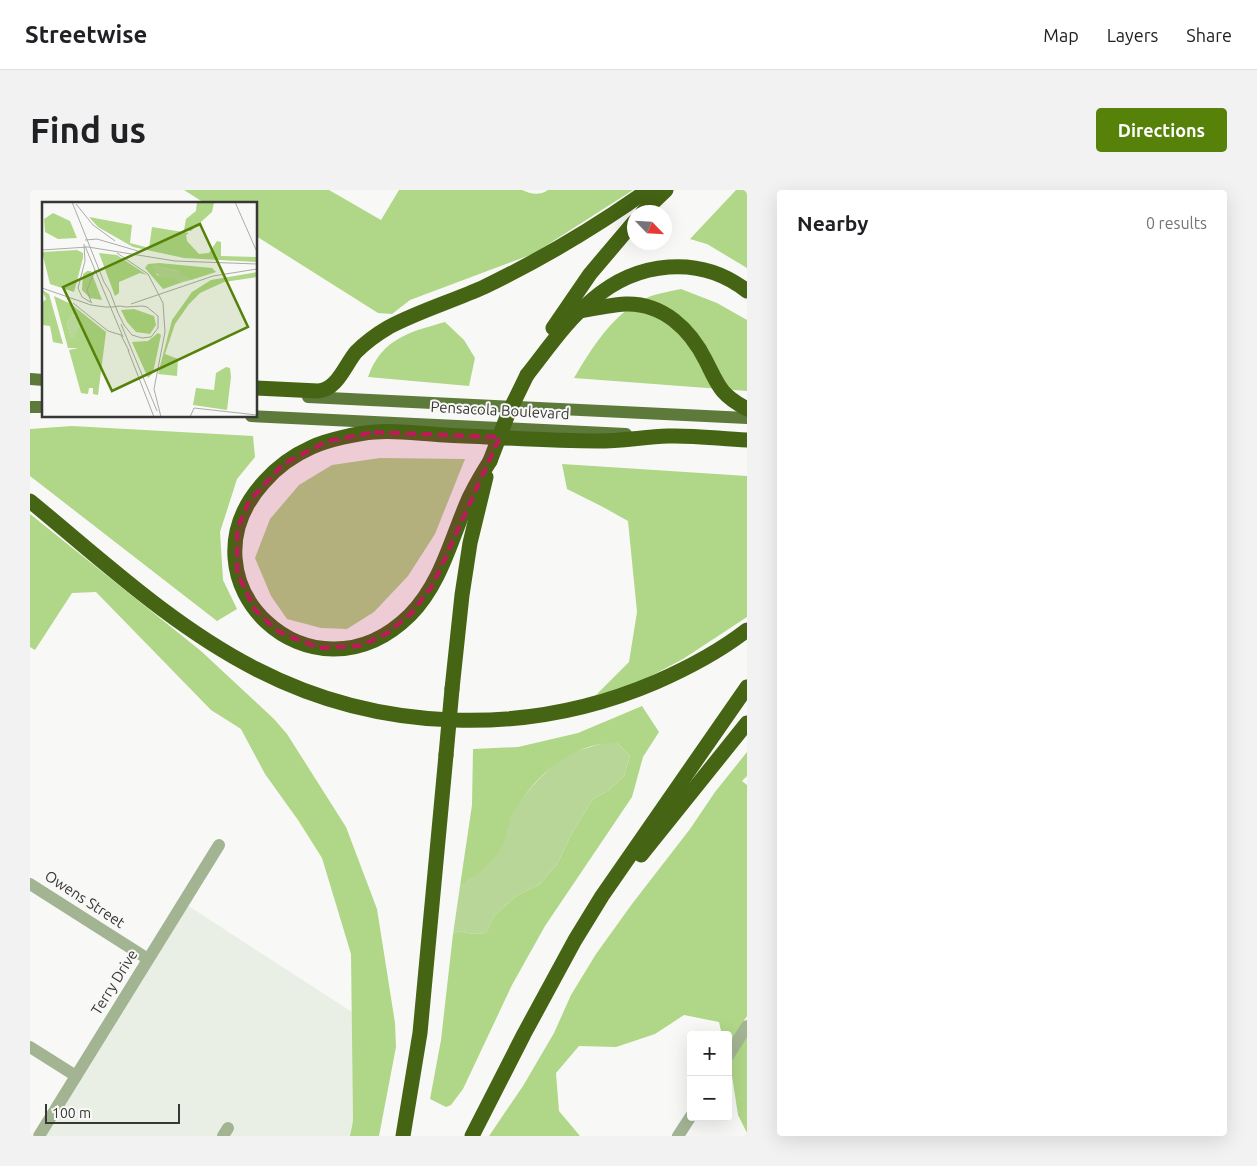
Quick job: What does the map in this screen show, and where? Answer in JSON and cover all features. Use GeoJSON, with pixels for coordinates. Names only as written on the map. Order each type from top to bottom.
{"type":"FeatureCollection","features":[{"type":"Feature","properties":{"kind":"highway"},"geometry":{"type":"LineString","coordinates":[[258,388],[326,390],[333,385],[357,352],[382,332],[405,320],[482,288],[539,259],[593,227],[648,190]]}},
{"type":"Feature","properties":{"kind":"highway"},"geometry":{"type":"LineString","coordinates":[[650,205],[666,190]]}},
{"type":"Feature","properties":{"kind":"highway"},"geometry":{"type":"LineString","coordinates":[[403,1136],[420,1033],[463,586],[470,543],[490,461],[508,414],[549,333],[572,299],[627,230]]}},
{"type":"Feature","properties":{"kind":"highway"},"geometry":{"type":"LineString","coordinates":[[527,376],[580,311],[606,289],[646,271],[672,266],[708,270],[728,278],[747,291]]}},
{"type":"Feature","properties":{"kind":"highway"},"geometry":{"type":"LineString","coordinates":[[580,311],[625,304],[638,305],[668,316],[683,326],[693,338],[717,385],[726,395],[747,409]]}},
{"type":"Feature","properties":{"kind":"highway"},"geometry":{"type":"LineString","coordinates":[[490,461],[471,494],[432,585],[412,613],[388,633],[361,646],[347,649],[333,650],[312,647],[292,640],[278,632],[265,621],[248,600],[237,573],[235,556],[236,541],[242,515],[257,489],[270,476],[296,455],[313,446],[327,441],[374,432],[600,441],[669,436]]}},
{"type":"Feature","properties":{"kind":"highway","name":"Pensacola Boulevard"},"geometry":{"type":"LineString","coordinates":[[669,436],[747,440]]}},
{"type":"Feature","properties":{"kind":"highway"},"geometry":{"type":"LineString","coordinates":[[30,501],[151,601],[226,652],[271,677],[305,691],[384,713],[431,720],[466,721],[518,719],[558,713],[605,701],[673,675],[709,656],[747,630]]}},
{"type":"Feature","properties":{"kind":"highway"},"geometry":{"type":"LineString","coordinates":[[472,1136],[575,940],[602,896],[747,687]]}},
{"type":"Feature","properties":{"kind":"highway"},"geometry":{"type":"LineString","coordinates":[[602,896],[640,857],[747,723]]}},
{"type":"Feature","properties":{"kind":"main road","name":"Pensacola Boulevard"},"geometry":{"type":"LineString","coordinates":[[258,395],[747,418]]}},
{"type":"Feature","properties":{"kind":"main road","name":"Pensacola Boulevard"},"geometry":{"type":"LineString","coordinates":[[258,416],[669,436]]}},
{"type":"Feature","properties":{"kind":"street","name":"Terry Drive"},"geometry":{"type":"LineString","coordinates":[[39,1136],[218,845]]}},
{"type":"Feature","properties":{"kind":"street","name":"Owens Street"},"geometry":{"type":"LineString","coordinates":[[30,884],[148,959]]}},
{"type":"Feature","properties":{"kind":"street"},"geometry":{"type":"LineString","coordinates":[[732,1050],[747,1026]]}},
{"type":"Feature","properties":{"kind":"street"},"geometry":{"type":"LineString","coordinates":[[30,1047],[76,1076]]}},
{"type":"Feature","properties":{"kind":"street"},"geometry":{"type":"LineString","coordinates":[[678,1136],[688,1121]]}},
{"type":"Feature","properties":{"kind":"highlighted area"},"geometry":{"type":"Polygon","coordinates":[[[374,432],[500,437],[433,585],[412,613],[388,633],[361,646],[319,648],[278,632],[255,610],[237,573],[237,529],[249,501],[283,464],[327,441],[374,432]]]}},
{"type":"Feature","properties":{"kind":"shaded area"},"geometry":{"type":"Polygon","coordinates":[[[187,905],[352,1012],[353,1121],[350,1136],[45,1136],[187,905]]]}},
{"type":"Feature","properties":{"kind":"green space"},"geometry":{"type":"Polygon","coordinates":[[[184,190],[329,190],[381,220],[399,190],[522,190],[535,194],[548,190],[633,190],[533,254],[410,300],[392,314],[378,313],[258,237],[258,202],[203,202],[184,190]]]}},
{"type":"Feature","properties":{"kind":"green space"},"geometry":{"type":"Polygon","coordinates":[[[736,190],[747,190],[747,268],[707,244],[690,239],[736,190]]]}},
{"type":"Feature","properties":{"kind":"green space"},"geometry":{"type":"Polygon","coordinates":[[[681,289],[717,303],[747,320],[747,391],[574,378],[606,330],[626,310],[651,296],[681,289]]]}},
{"type":"Feature","properties":{"kind":"green space"},"geometry":{"type":"Polygon","coordinates":[[[445,322],[464,340],[475,358],[469,386],[368,377],[381,353],[389,345],[420,329],[445,322]]]}},
{"type":"Feature","properties":{"kind":"green space"},"geometry":{"type":"Polygon","coordinates":[[[72,426],[253,436],[255,457],[237,479],[220,532],[223,580],[237,609],[217,621],[30,476],[30,429],[72,426]]]}},
{"type":"Feature","properties":{"kind":"green space"},"geometry":{"type":"Polygon","coordinates":[[[380,458],[465,459],[435,534],[408,576],[374,612],[347,629],[321,628],[287,619],[271,596],[255,558],[270,519],[299,485],[332,465],[380,458]]]}},
{"type":"Feature","properties":{"kind":"green space"},"geometry":{"type":"Polygon","coordinates":[[[562,464],[747,476],[747,617],[683,659],[630,687],[596,695],[629,662],[637,612],[628,521],[567,489],[562,464]]]}},
{"type":"Feature","properties":{"kind":"green space"},"geometry":{"type":"Polygon","coordinates":[[[30,514],[201,651],[274,719],[287,734],[346,827],[377,909],[395,1023],[396,1047],[379,1136],[350,1136],[353,1121],[351,954],[322,858],[265,774],[241,729],[211,710],[96,592],[72,593],[35,650],[30,647],[30,514]]]}},
{"type":"Feature","properties":{"kind":"green space"},"geometry":{"type":"Polygon","coordinates":[[[642,706],[659,732],[643,757],[632,797],[545,926],[512,985],[463,1089],[451,1105],[446,1107],[430,1099],[441,1040],[453,934],[457,931],[474,934],[486,933],[494,916],[516,896],[540,884],[557,864],[573,831],[593,799],[609,790],[624,776],[630,756],[617,743],[601,744],[571,754],[557,763],[532,786],[522,799],[512,816],[503,844],[496,855],[478,874],[460,886],[472,805],[473,749],[518,747],[578,733],[642,706]]]}},
{"type":"Feature","properties":{"kind":"green space"},"geometry":{"type":"Polygon","coordinates":[[[604,743],[617,743],[630,756],[624,776],[609,790],[593,799],[573,831],[557,864],[540,884],[516,896],[494,916],[486,933],[474,934],[457,931],[453,934],[460,886],[479,872],[486,864],[523,798],[547,771],[564,757],[604,743]]]}},
{"type":"Feature","properties":{"kind":"green space"},"geometry":{"type":"Polygon","coordinates":[[[747,752],[747,776],[742,781],[747,785],[747,1016],[732,1040],[732,1031],[721,1031],[719,1022],[684,1015],[655,1034],[616,1047],[579,1046],[556,1073],[559,1111],[580,1136],[489,1136],[523,1086],[554,1033],[571,995],[596,954],[690,829],[715,792],[747,752]]]}},
{"type":"Feature","properties":{"kind":"green space"},"geometry":{"type":"Polygon","coordinates":[[[747,1036],[747,1133],[738,1115],[732,1076],[732,1060],[747,1036]]]}}]}
